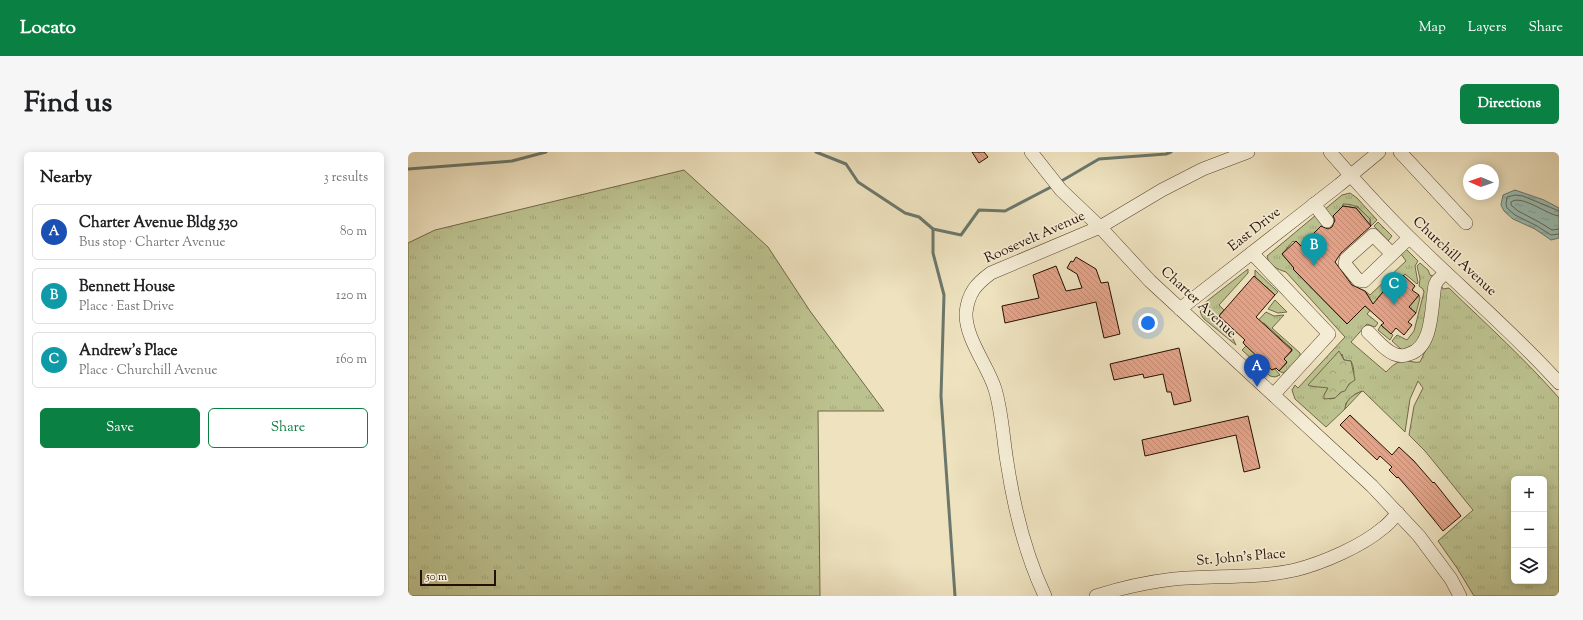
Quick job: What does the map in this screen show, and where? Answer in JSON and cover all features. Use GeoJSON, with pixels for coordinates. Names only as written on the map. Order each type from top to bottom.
{"type":"FeatureCollection","features":[{"type":"Feature","properties":{"kind":"street","name":"Charter Avenue"},"geometry":{"type":"LineString","coordinates":[[1031,152],[1061,190],[1100,228],[1150,281],[1372,486],[1424,542],[1451,579],[1460,596]]}},
{"type":"Feature","properties":{"kind":"street","name":"Roosevelt Avenue"},"geometry":{"type":"LineString","coordinates":[[1045,596],[1029,560],[1015,507],[995,390],[970,335],[966,313],[973,290],[978,283],[991,273],[1100,228],[1162,190],[1204,169],[1248,152]]}},
{"type":"Feature","properties":{"kind":"street","name":"Churchill Avenue"},"geometry":{"type":"LineString","coordinates":[[1330,152],[1350,176],[1409,238],[1517,339],[1559,383]]}},
{"type":"Feature","properties":{"kind":"street","name":"East Drive"},"geometry":{"type":"LineString","coordinates":[[1180,309],[1379,152]]}},
{"type":"Feature","properties":{"kind":"street"},"geometry":{"type":"LineString","coordinates":[[1400,152],[1466,222]]}},
{"type":"Feature","properties":{"kind":"street"},"geometry":{"type":"LineString","coordinates":[[1314,204],[1327,221]]}},
{"type":"Feature","properties":{"kind":"street"},"geometry":{"type":"LineString","coordinates":[[1392,254],[1409,238]]}},
{"type":"Feature","properties":{"kind":"street"},"geometry":{"type":"LineString","coordinates":[[1252,253],[1329,334],[1274,394]]}},
{"type":"Feature","properties":{"kind":"street"},"geometry":{"type":"LineString","coordinates":[[1368,332],[1390,352],[1396,355],[1409,354],[1420,349],[1427,336],[1430,325],[1435,285],[1445,273]]}},
{"type":"Feature","properties":{"kind":"street","name":"St. John's Place"},"geometry":{"type":"LineString","coordinates":[[1096,596],[1110,591],[1174,579],[1266,574],[1296,569],[1354,547],[1383,528],[1398,513]]}},
{"type":"Feature","properties":{"kind":"green space"},"geometry":{"type":"Polygon","coordinates":[[[684,170],[768,247],[810,311],[884,411],[818,411],[820,596],[408,596],[408,243],[435,230],[684,170]]]}},
{"type":"Feature","properties":{"kind":"green space"},"geometry":{"type":"Polygon","coordinates":[[[1350,193],[1357,198],[1377,220],[1371,226],[1370,219],[1357,206],[1342,208],[1331,220],[1324,210],[1342,195],[1350,193]]]}},
{"type":"Feature","properties":{"kind":"green space"},"geometry":{"type":"Polygon","coordinates":[[[1343,204],[1352,205],[1358,208],[1370,219],[1370,225],[1357,209],[1343,206],[1342,208],[1343,204]]]}},
{"type":"Feature","properties":{"kind":"green space"},"geometry":{"type":"Polygon","coordinates":[[[1316,215],[1324,224],[1301,246],[1293,241],[1282,254],[1294,268],[1293,269],[1347,324],[1369,302],[1369,297],[1365,291],[1370,295],[1406,261],[1401,254],[1406,249],[1418,261],[1415,266],[1418,283],[1417,284],[1405,274],[1391,290],[1387,287],[1367,314],[1378,323],[1375,327],[1367,324],[1351,342],[1386,372],[1400,361],[1420,362],[1429,343],[1441,285],[1443,289],[1449,288],[1519,356],[1559,398],[1559,596],[1474,596],[1438,541],[1473,510],[1425,451],[1409,435],[1414,406],[1423,388],[1418,381],[1410,399],[1405,432],[1363,391],[1355,394],[1346,403],[1345,409],[1326,427],[1295,399],[1292,390],[1295,385],[1298,388],[1345,337],[1286,272],[1272,265],[1267,256],[1316,215]],[[1342,354],[1311,386],[1322,386],[1328,388],[1324,395],[1330,399],[1335,398],[1353,378],[1354,373],[1351,361],[1344,360],[1342,354]]]}},
{"type":"Feature","properties":{"kind":"green space"},"geometry":{"type":"Polygon","coordinates":[[[1378,222],[1392,236],[1388,241],[1374,226],[1378,222]]]}},
{"type":"Feature","properties":{"kind":"green space"},"geometry":{"type":"Polygon","coordinates":[[[1420,263],[1428,270],[1430,275],[1433,276],[1427,314],[1421,334],[1416,342],[1410,348],[1402,350],[1392,341],[1397,335],[1407,340],[1414,331],[1424,292],[1419,286],[1420,279],[1417,266],[1420,263]]]}},
{"type":"Feature","properties":{"kind":"green space"},"geometry":{"type":"Polygon","coordinates":[[[1248,269],[1248,273],[1219,305],[1224,310],[1220,314],[1225,322],[1239,329],[1232,337],[1236,345],[1204,319],[1200,309],[1202,305],[1248,269]]]}},
{"type":"Feature","properties":{"kind":"green space"},"geometry":{"type":"Polygon","coordinates":[[[1255,270],[1278,292],[1275,295],[1255,277],[1255,270]]]}},
{"type":"Feature","properties":{"kind":"green space"},"geometry":{"type":"Polygon","coordinates":[[[1419,295],[1420,298],[1416,313],[1409,307],[1419,295]]]}},
{"type":"Feature","properties":{"kind":"green space"},"geometry":{"type":"Polygon","coordinates":[[[1275,300],[1287,312],[1278,313],[1268,309],[1275,300]]]}},
{"type":"Feature","properties":{"kind":"green space"},"geometry":{"type":"Polygon","coordinates":[[[1266,312],[1274,316],[1284,315],[1272,328],[1300,353],[1300,357],[1288,371],[1287,370],[1283,373],[1279,371],[1287,363],[1284,359],[1292,351],[1292,349],[1264,323],[1253,326],[1266,312]]]}},
{"type":"Feature","properties":{"kind":"green space"},"geometry":{"type":"Polygon","coordinates":[[[1381,325],[1393,335],[1390,340],[1378,330],[1381,325]]]}},
{"type":"Feature","properties":{"kind":"green space"},"geometry":{"type":"Polygon","coordinates":[[[1246,346],[1273,369],[1275,369],[1280,375],[1275,377],[1270,376],[1242,350],[1246,346]]]}},
{"type":"Feature","properties":{"kind":"green space"},"geometry":{"type":"Polygon","coordinates":[[[1339,351],[1344,360],[1351,361],[1355,380],[1349,384],[1345,391],[1341,392],[1335,398],[1324,399],[1324,395],[1328,388],[1308,385],[1339,351]]]}},
{"type":"Feature","properties":{"kind":"green space"},"geometry":{"type":"Polygon","coordinates":[[[1362,391],[1345,409],[1350,398],[1362,391]]]}},
{"type":"Feature","properties":{"kind":"water"},"geometry":{"type":"Polygon","coordinates":[[[1515,190],[1544,200],[1559,208],[1559,238],[1551,240],[1535,229],[1513,219],[1504,211],[1501,205],[1503,195],[1515,190]]]}},
{"type":"Feature","properties":{"kind":"building"},"geometry":{"type":"Polygon","coordinates":[[[972,152],[984,152],[988,157],[979,163],[972,152]]]}},
{"type":"Feature","properties":{"kind":"building"},"geometry":{"type":"Polygon","coordinates":[[[1343,206],[1356,208],[1371,226],[1341,253],[1335,262],[1352,285],[1365,291],[1373,304],[1387,287],[1391,290],[1403,275],[1415,286],[1412,290],[1419,295],[1409,307],[1416,313],[1408,322],[1412,325],[1404,335],[1396,328],[1391,334],[1381,325],[1384,323],[1365,306],[1347,324],[1293,269],[1294,268],[1282,254],[1296,241],[1301,246],[1321,226],[1328,229],[1332,227],[1335,220],[1333,216],[1343,206]]]}},
{"type":"Feature","properties":{"kind":"building"},"geometry":{"type":"Polygon","coordinates":[[[1076,257],[1096,269],[1101,283],[1108,282],[1120,334],[1104,338],[1096,302],[1005,323],[1002,306],[1039,298],[1033,275],[1056,266],[1066,291],[1082,288],[1077,274],[1067,268],[1071,261],[1073,262],[1076,257]]]}},
{"type":"Feature","properties":{"kind":"building"},"geometry":{"type":"Polygon","coordinates":[[[1254,276],[1275,295],[1256,317],[1292,350],[1284,359],[1287,362],[1279,371],[1276,368],[1272,370],[1263,362],[1244,344],[1243,342],[1245,340],[1219,316],[1254,276]]]}},
{"type":"Feature","properties":{"kind":"building"},"geometry":{"type":"Polygon","coordinates":[[[1179,348],[1191,401],[1174,405],[1171,392],[1167,392],[1163,374],[1144,378],[1143,374],[1114,380],[1110,364],[1179,348]]]}},
{"type":"Feature","properties":{"kind":"building"},"geometry":{"type":"Polygon","coordinates":[[[1350,415],[1392,455],[1399,447],[1414,461],[1433,483],[1434,482],[1461,516],[1443,531],[1398,477],[1397,478],[1389,470],[1392,467],[1380,456],[1377,460],[1340,425],[1350,415]]]}},
{"type":"Feature","properties":{"kind":"building"},"geometry":{"type":"Polygon","coordinates":[[[1248,416],[1260,468],[1244,472],[1236,435],[1145,456],[1142,440],[1248,416]]]}},
{"type":"Feature","properties":{"kind":"waterway"},"geometry":{"type":"LineString","coordinates":[[408,169],[512,161],[546,152]]}},
{"type":"Feature","properties":{"kind":"waterway"},"geometry":{"type":"LineString","coordinates":[[816,152],[846,164],[858,182],[905,213],[919,217],[933,229],[961,235],[979,210],[1005,211],[1053,186]]}},
{"type":"Feature","properties":{"kind":"waterway"},"geometry":{"type":"LineString","coordinates":[[1058,183],[1099,159],[1166,154],[1171,152]]}},
{"type":"Feature","properties":{"kind":"waterway"},"geometry":{"type":"LineString","coordinates":[[933,229],[933,253],[944,295],[941,396],[955,596]]}},
{"type":"Feature","properties":{"kind":"place","name":"Bennett House"},"geometry":{"type":"Point","coordinates":[1314,266]}},
{"type":"Feature","properties":{"kind":"place","name":"Andrew's Place"},"geometry":{"type":"Point","coordinates":[1394,305]}},
{"type":"Feature","properties":{"kind":"place","name":"Charter Avenue Bldg 530"},"geometry":{"type":"Point","coordinates":[1257,387]}}]}
